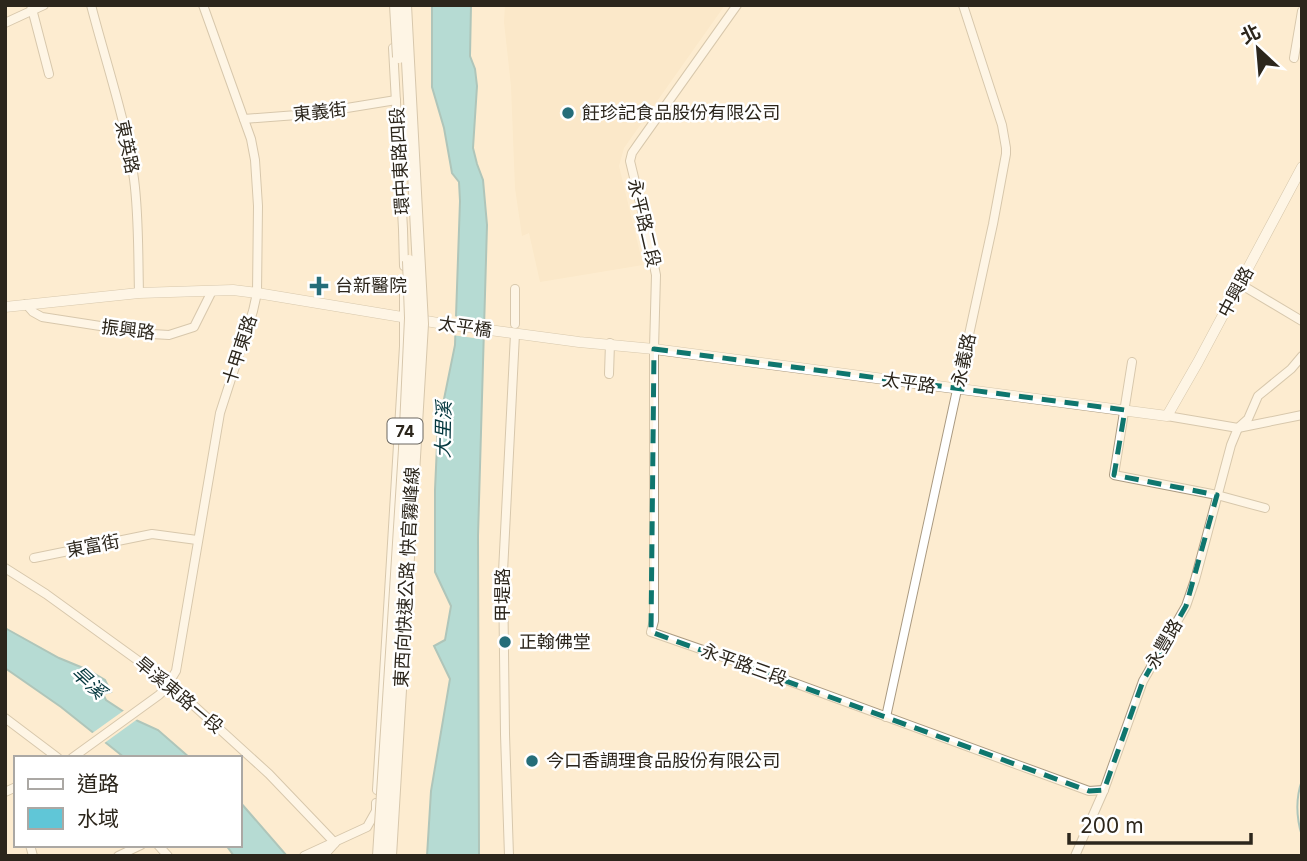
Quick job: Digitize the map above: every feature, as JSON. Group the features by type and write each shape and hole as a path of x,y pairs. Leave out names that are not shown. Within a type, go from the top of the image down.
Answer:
{"highway":[{"name":"東西向快速公路 快官霧峰線","path":"379,856 411,318 397,5"},
{"name":"東西向快速公路 快官霧峰線","path":"390,856 422,324 405,5"}],"main road":[{"name":"中興路","path":"1167,416 1302,167"},
{"name":"振興路","path":"5,307 139,293 233,290 409,318"},
{"name":"太平橋","path":"409,318 515,329"},
{"name":"太平路","path":"515,329 579,342 654,349 1167,416"}],"street":[{"path":"5,23 32,8 44,5"},
{"name":"東英路","path":"91,5 132,167 138,226 139,293"},
{"name":"十甲東路","path":"74,756 159,695 176,671 220,412 257,293 258,206 251,139 203,5"},
{"name":"環中東路四段","path":"335,843 367,827 376,811 404,346 409,318 390,5"},
{"name":"永平路二段","path":"654,349 655,270 630,161 632,153 737,5"},
{"name":"永義路","path":"886,717 995,214 1006,148 1002,125 963,5"},
{"path":"32,8 49,74"},
{"path":"1294,58 1302,11"},
{"name":"東義街","path":"244,119 310,114 396,100"},
{"path":"1240,284 1302,321"},
{"name":"甲堤路","path":"509,856 503,572 515,289"},
{"name":"振興路","path":"26,304 42,317 118,330 170,335 194,327 212,291"},
{"path":"609,373 610,344"},
{"name":"永平路三段","path":"654,349 654,611 651,632 1089,791 1104,790"},
{"name":"永豐路","path":"1075,856 1104,790 1143,681 1186,606 1238,428 1248,419 1258,396 1291,369 1302,356"},
{"path":"1132,362 1114,475 1217,495 1265,508"},
{"name":"太平路","path":"1167,416 1238,428 1302,415"},
{"name":"東富街","path":"34,558 152,534 197,540"},
{"name":"旱溪東路一段","path":"5,568 46,594 169,683 269,774 335,843"},
{"path":"5,718 55,756"},
{"path":"304,856 335,843"},
{"path":"319,856 335,843"},
{"path":"118,856 137,847"}],"highlighted area":[{"path":"654,349 1125,410 1114,475 1217,495 1186,606 1143,681 1104,790 1089,791 651,632"}],"shaded area":[{"path":"505,5 725,5 624,148 619,166 643,265 540,282 529,233 522,236 515,188"}],"water":[{"name":"大里溪","path":"432,5 471,5 470,56 477,86 473,148 483,180 487,225 478,536 479,856 427,856 431,791 450,679 434,646 445,640 451,606 435,572 435,490 438,423 455,345 460,201 459,182 452,173 444,128 432,87"},
{"name":"旱溪","path":"5,628 105,680 111,692 103,694 106,700 138,721 158,730 188,756 122,756 61,707 5,668"},
{"path":"242,804 287,856 234,856 227,847 242,847"}],"pier":[{"path":"453,316 488,321 488,340 452,335"},
{"path":"126,709 139,718 103,744 91,734"}],"waterway":[{"path":"1302,780 1297,808 1302,836"}],"place":[{"name":"飪珍記食品股份有限公司","path":"568,113"},
{"name":"台新醫院","path":"319,286"},
{"name":"正翰佛堂","path":"505,642"},
{"name":"今口香調理食品股份有限公司","path":"532,761"}]}
